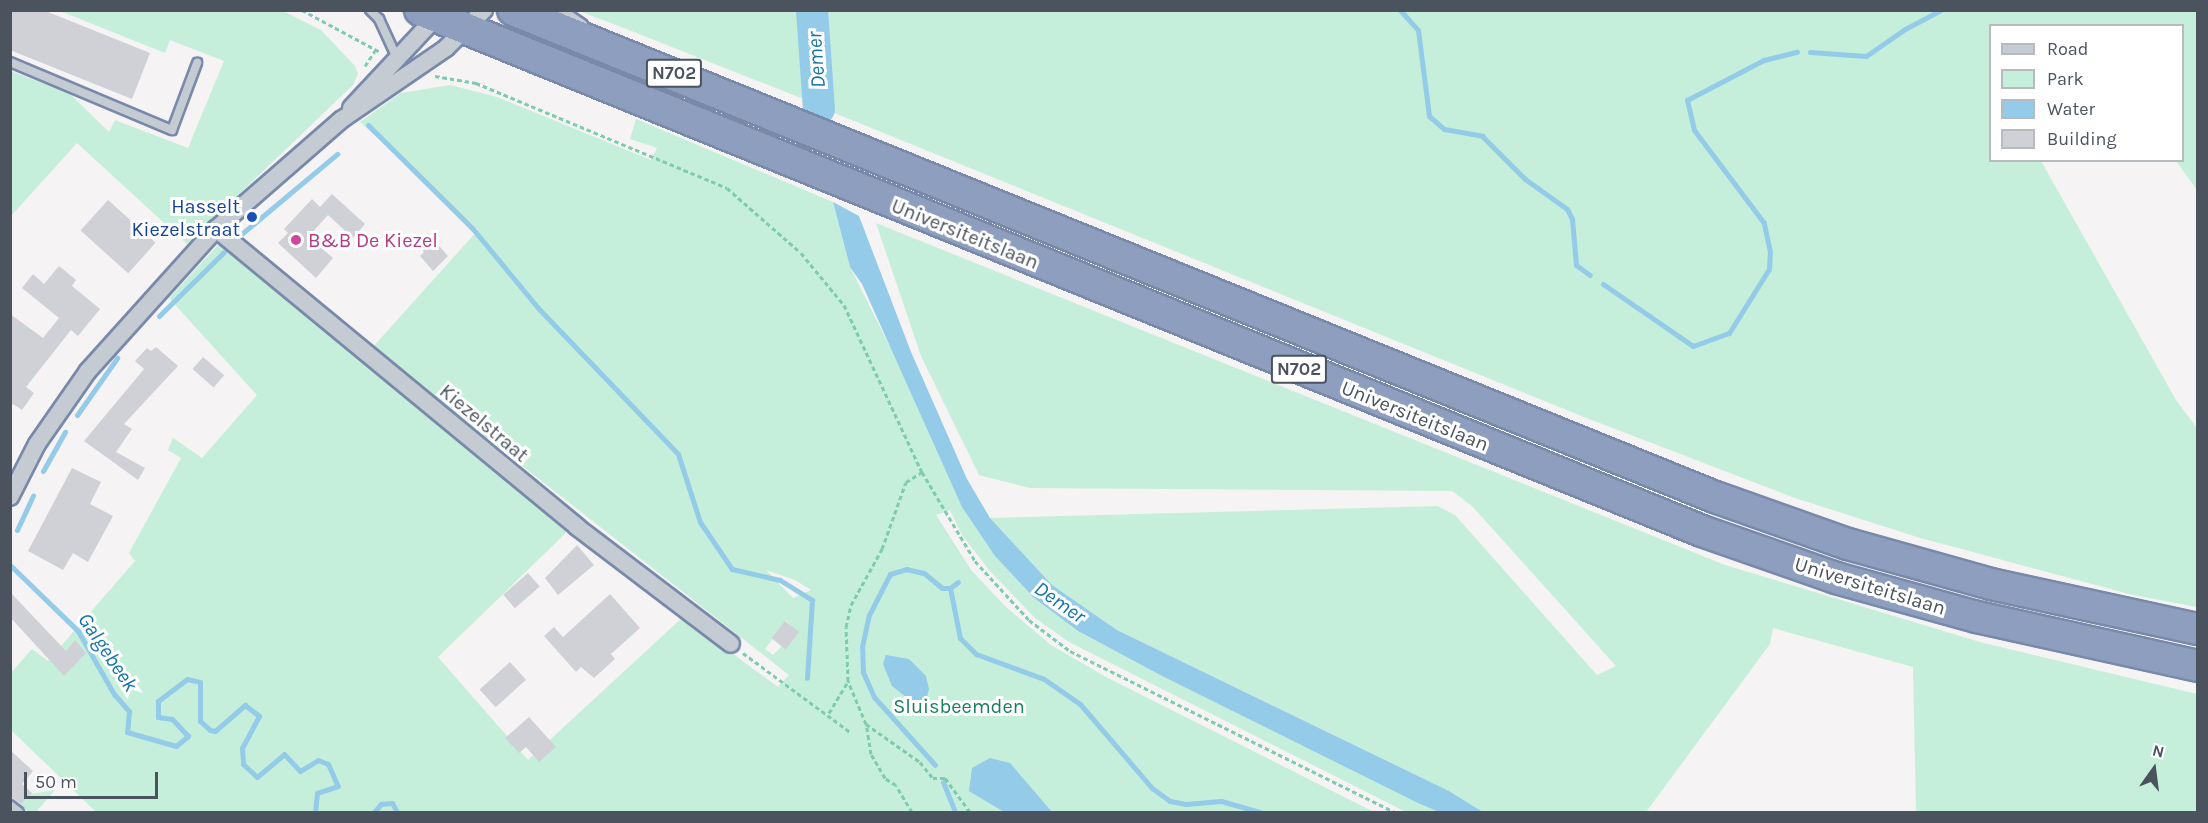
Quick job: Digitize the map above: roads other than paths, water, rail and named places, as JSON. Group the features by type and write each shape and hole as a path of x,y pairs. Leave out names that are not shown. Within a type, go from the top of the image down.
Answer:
{"highway":[{"name":"Universiteitslaan","path":"513,10 1715,497 1848,544 1991,584 2198,628"},
{"name":"Universiteitslaan","path":"433,13 475,20 1117,297 1702,531 1836,579 2074,641 2198,666"}],"street":[{"path":"341,120 433,13"},
{"path":"10,497 37,444 88,371 216,229 341,120 475,20"},
{"name":"Kiezelstraat","path":"216,229 568,520 731,644"},
{"path":"1117,297 1131,261"}],"lane":[{"path":"370,10 379,19 396,56"},
{"path":"562,10 631,56"},
{"path":"10,62 172,130 197,63"},
{"path":"10,805 19,813"}],"water":[{"name":"Demer","path":"833,202 859,216 911,352 967,479 990,518 1052,585 1117,630 1449,791 1483,812 1439,812 1416,802 1162,676 1078,631 1034,598 995,556 962,507 862,284 850,267"},
{"path":"886,655 909,659 926,676 929,689 926,701 916,705 892,686 883,664"},
{"path":"990,758 1010,763 1052,812 1004,812 969,791 972,768"}],"waterway":[{"name":"Demer","path":"812,10 819,109"},
{"path":"1400,10 1418,30 1429,116 1444,129 1482,136 1525,179 1567,209 1572,219 1576,265 1590,275"},
{"path":"1810,52 1866,56 1905,29 1941,10"},
{"path":"1603,284 1693,346 1729,333 1769,269 1770,252 1764,223 1694,130 1687,100 1764,60 1797,52"},
{"path":"368,125 473,229 539,309 678,454 700,522 732,569 780,580 812,600 807,678"},
{"name":"Galgebeek","path":"239,236 337,154"},
{"name":"Galgebeek","path":"159,316 224,252"},
{"name":"Galgebeek","path":"77,415 117,358"},
{"name":"Galgebeek","path":"43,471 65,432"},
{"name":"Galgebeek","path":"17,530 33,495"},
{"name":"Galgebeek","path":"10,565 78,631 114,694 129,711 127,732 176,746 188,736 172,719 158,717 158,701 187,679 200,682 200,721 210,730 215,731 245,705 259,716 242,748 243,764 257,777 284,754 300,771 318,760 328,764 338,786 317,793 315,812"},
{"path":"935,765 874,697 863,672 862,647 869,615 890,574 906,569 924,573 942,588 950,588 958,582"},
{"path":"950,588 960,638 976,654 1044,679 1080,704 1152,788 1170,801 1186,804 1221,801 1260,812"},
{"path":"943,782 955,812"},
{"name":"Galgebeek","path":"374,812 381,804 392,803 397,812"}],"place":[{"name":"Hasselt Kiezelstraat","path":"252,217"},
{"name":"B&B De Kiezel","path":"296,240"}],"park label":[{"name":"Sluisbeemden","path":"959,706"}]}
